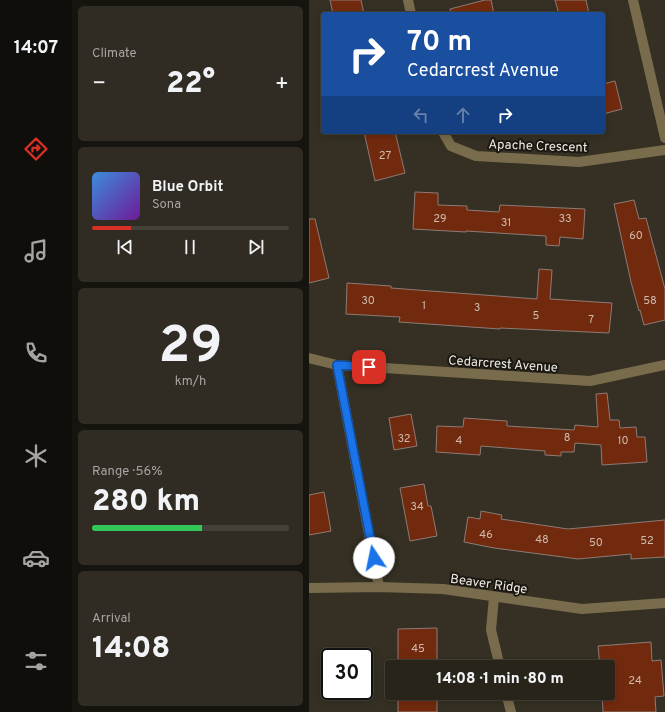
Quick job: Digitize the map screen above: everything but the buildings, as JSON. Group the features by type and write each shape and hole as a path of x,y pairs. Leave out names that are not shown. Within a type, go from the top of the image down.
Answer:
{"street":[{"path":"407,0 410,12"},
{"path":"633,0 665,138"},
{"name":"Apache Crescent","path":"444,134 451,146 475,156 579,162 665,150"},
{"name":"Cedarcrest Avenue","path":"309,358 337,365 590,381 665,365"},
{"path":"337,365 379,587"},
{"name":"Beaver Ridge","path":"309,588 379,587 443,589 582,609 665,603"},
{"path":"494,597 491,630 498,660"},
{"path":"508,700 511,712"}],"route":[{"path":"369,367 337,365 374,558"}]}
